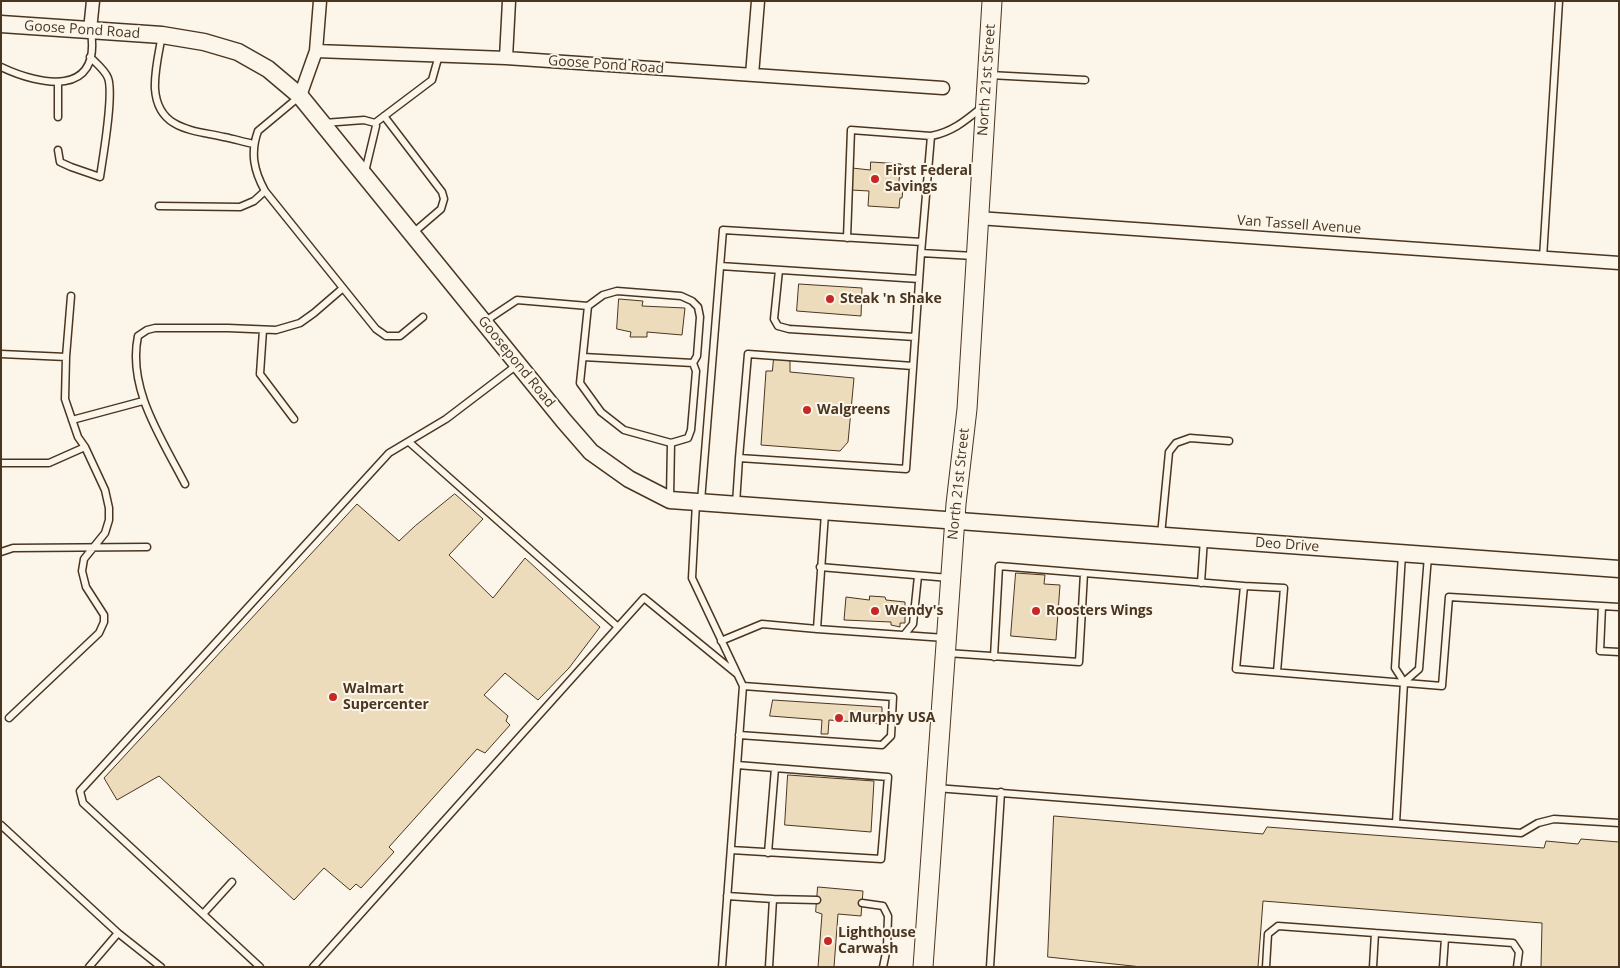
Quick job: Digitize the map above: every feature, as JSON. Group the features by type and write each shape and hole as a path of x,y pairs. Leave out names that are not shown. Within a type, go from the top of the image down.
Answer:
{"main road":[{"name":"North 21st Street","path":"923,967 950,578 967,409 992,1"}],"street":[{"path":"90,30 93,1"},
{"path":"300,96 316,50 320,1"},
{"path":"506,58 509,1"},
{"path":"752,76 758,1"},
{"name":"Goose Pond Road","path":"1,24 162,36"},
{"name":"Goosepond Road","path":"162,36 204,42 238,52 268,69 300,96 591,452 629,479 670,500 956,521"},
{"name":"Goose Pond Road","path":"316,50 506,58 943,88"},
{"name":"Van Tassell Avenue","path":"978,218 1619,263"},
{"name":"Deo Drive","path":"956,521 1619,569"}],"lane":[{"path":"1544,258 1559,1"},
{"path":"1,68 30,79 58,82 82,76 93,45 90,30"},
{"path":"162,36 155,88 158,105 165,116 174,124 186,129 254,144"},
{"path":"322,124 364,120 375,122 432,80 439,55"},
{"path":"58,150 60,162 100,177 108,115 109,83 102,69 90,57"},
{"path":"987,75 1085,80"},
{"path":"58,82 58,117"},
{"path":"300,96 258,131 254,144 256,175 265,191 376,329 386,336 400,336 423,317"},
{"path":"847,238 851,130 931,136 944,134 959,126 986,104"},
{"path":"384,116 442,192 444,199 441,209 412,234"},
{"path":"364,176 375,131 375,122"},
{"path":"739,458 906,469 931,136"},
{"path":"159,206 240,207 254,201 265,191"},
{"path":"722,967 742,686 692,578 723,230 922,242"},
{"path":"921,253 976,256"},
{"path":"720,266 919,279"},
{"path":"779,270 774,319 778,326 789,329 915,337"},
{"path":"184,484 143,401 136,368 135,349 138,336 146,330 156,328 276,330 300,323 314,314 343,288"},
{"path":"483,322 517,300 588,306 603,295 617,291 681,296 692,301 698,307 700,317 697,356 693,363"},
{"path":"9,718 99,633 104,622 104,615 86,587 82,571 84,559 105,533 109,520 109,508 105,490 85,447 78,437 65,399 66,357 72,296"},
{"path":"588,306 580,383 601,412 624,430 671,443 688,438 691,430 696,371 693,363"},
{"path":"263,330 260,374 294,419"},
{"path":"1,354 66,357"},
{"path":"736,505 748,354 913,366"},
{"path":"583,357 693,363"},
{"path":"260,967 83,803 80,791 389,453 446,420 518,365"},
{"path":"72,420 143,401"},
{"path":"1160,536 1169,452 1176,443 1190,438 1229,441"},
{"path":"409,442 618,627"},
{"path":"670,500 671,443"},
{"path":"1,463 49,463 85,447"},
{"path":"817,629 825,512"},
{"path":"1201,583 1204,539"},
{"path":"1,552 13,548 147,547"},
{"path":"1396,823 1404,682 1395,668 1402,554"},
{"path":"1404,682 1419,669 1428,556"},
{"path":"994,657 998,566 1284,588 1277,672"},
{"path":"820,567 950,578"},
{"path":"722,641 762,624 904,635 994,657 1079,662 1084,573"},
{"path":"904,635 913,624 918,576"},
{"path":"1244,586 1236,669 1442,686 1449,598 1619,607"},
{"path":"313,967 644,598 737,674"},
{"path":"1602,606 1600,651 1619,652"},
{"path":"739,736 882,745 891,736 893,697 742,686"},
{"path":"731,850 881,860 888,777 737,765"},
{"path":"768,853 775,768"},
{"path":"935,788 1521,833 1538,823 1554,819 1619,823"},
{"path":"990,967 1001,792"},
{"path":"1,825 118,933 161,967"},
{"path":"203,914 232,882"},
{"path":"728,896 817,900"},
{"path":"769,967 774,899"},
{"path":"862,903 883,906 888,916 887,948 883,967"},
{"path":"1266,967 1268,934 1278,926 1512,943 1518,952 1518,967"},
{"path":"89,967 118,933"},
{"path":"1372,967 1375,933"},
{"path":"1443,967 1445,938"}],"building":[{"name":"First Federal Savings","path":"871,162 901,164 898,189 903,189 899,208 868,206 869,191 851,190 852,168 870,170"},
{"name":"Steak 'n Shake","path":"799,284 862,288 861,316 797,311"},
{"path":"619,299 643,301 642,306 685,308 682,335 647,332 647,337 630,337 631,332 617,329"},
{"name":"Walgreens","path":"774,358 790,360 790,372 854,378 848,442 840,451 761,445 766,371 772,371"},
{"name":"Walmart Supercenter","path":"455,494 483,519 449,555 493,598 525,558 600,627 569,668 538,700 505,673 484,695 508,716 506,721 510,725 485,753 477,749 389,847 394,852 361,888 356,884 350,890 324,868 294,900 159,776 117,800 104,778 357,504 399,541"},
{"name":"Roosters Wings","path":"1016,573 1045,575 1044,584 1060,585 1056,640 1011,636"},
{"name":"Wendy's","path":"870,596 885,597 886,600 905,602 905,623 900,623 900,627 891,625 891,622 844,620 846,597 869,600"},
{"name":"Murphy USA","path":"773,700 882,707 882,724 829,720 828,734 821,734 822,720 770,716"},
{"path":"788,775 874,781 871,832 785,825"},
{"path":"1054,816 1263,834 1267,827 1544,848 1546,841 1578,844 1581,839 1619,842 1619,967 1541,967 1542,923 1263,901 1258,967 1142,967 1048,957"},
{"name":"Lighthouse Carwash","path":"818,887 863,891 861,916 838,914 834,967 818,967 822,914 816,912"}],"place":[{"name":"First Federal Savings","path":"875,179"},
{"name":"Steak 'n Shake","path":"830,299"},
{"name":"Walgreens","path":"807,410"},
{"name":"Wendy's","path":"875,611"},
{"name":"Roosters Wings","path":"1036,611"},
{"name":"Walmart Supercenter","path":"333,697"},
{"name":"Murphy USA","path":"839,718"},
{"name":"Lighthouse Carwash","path":"828,941"}]}
